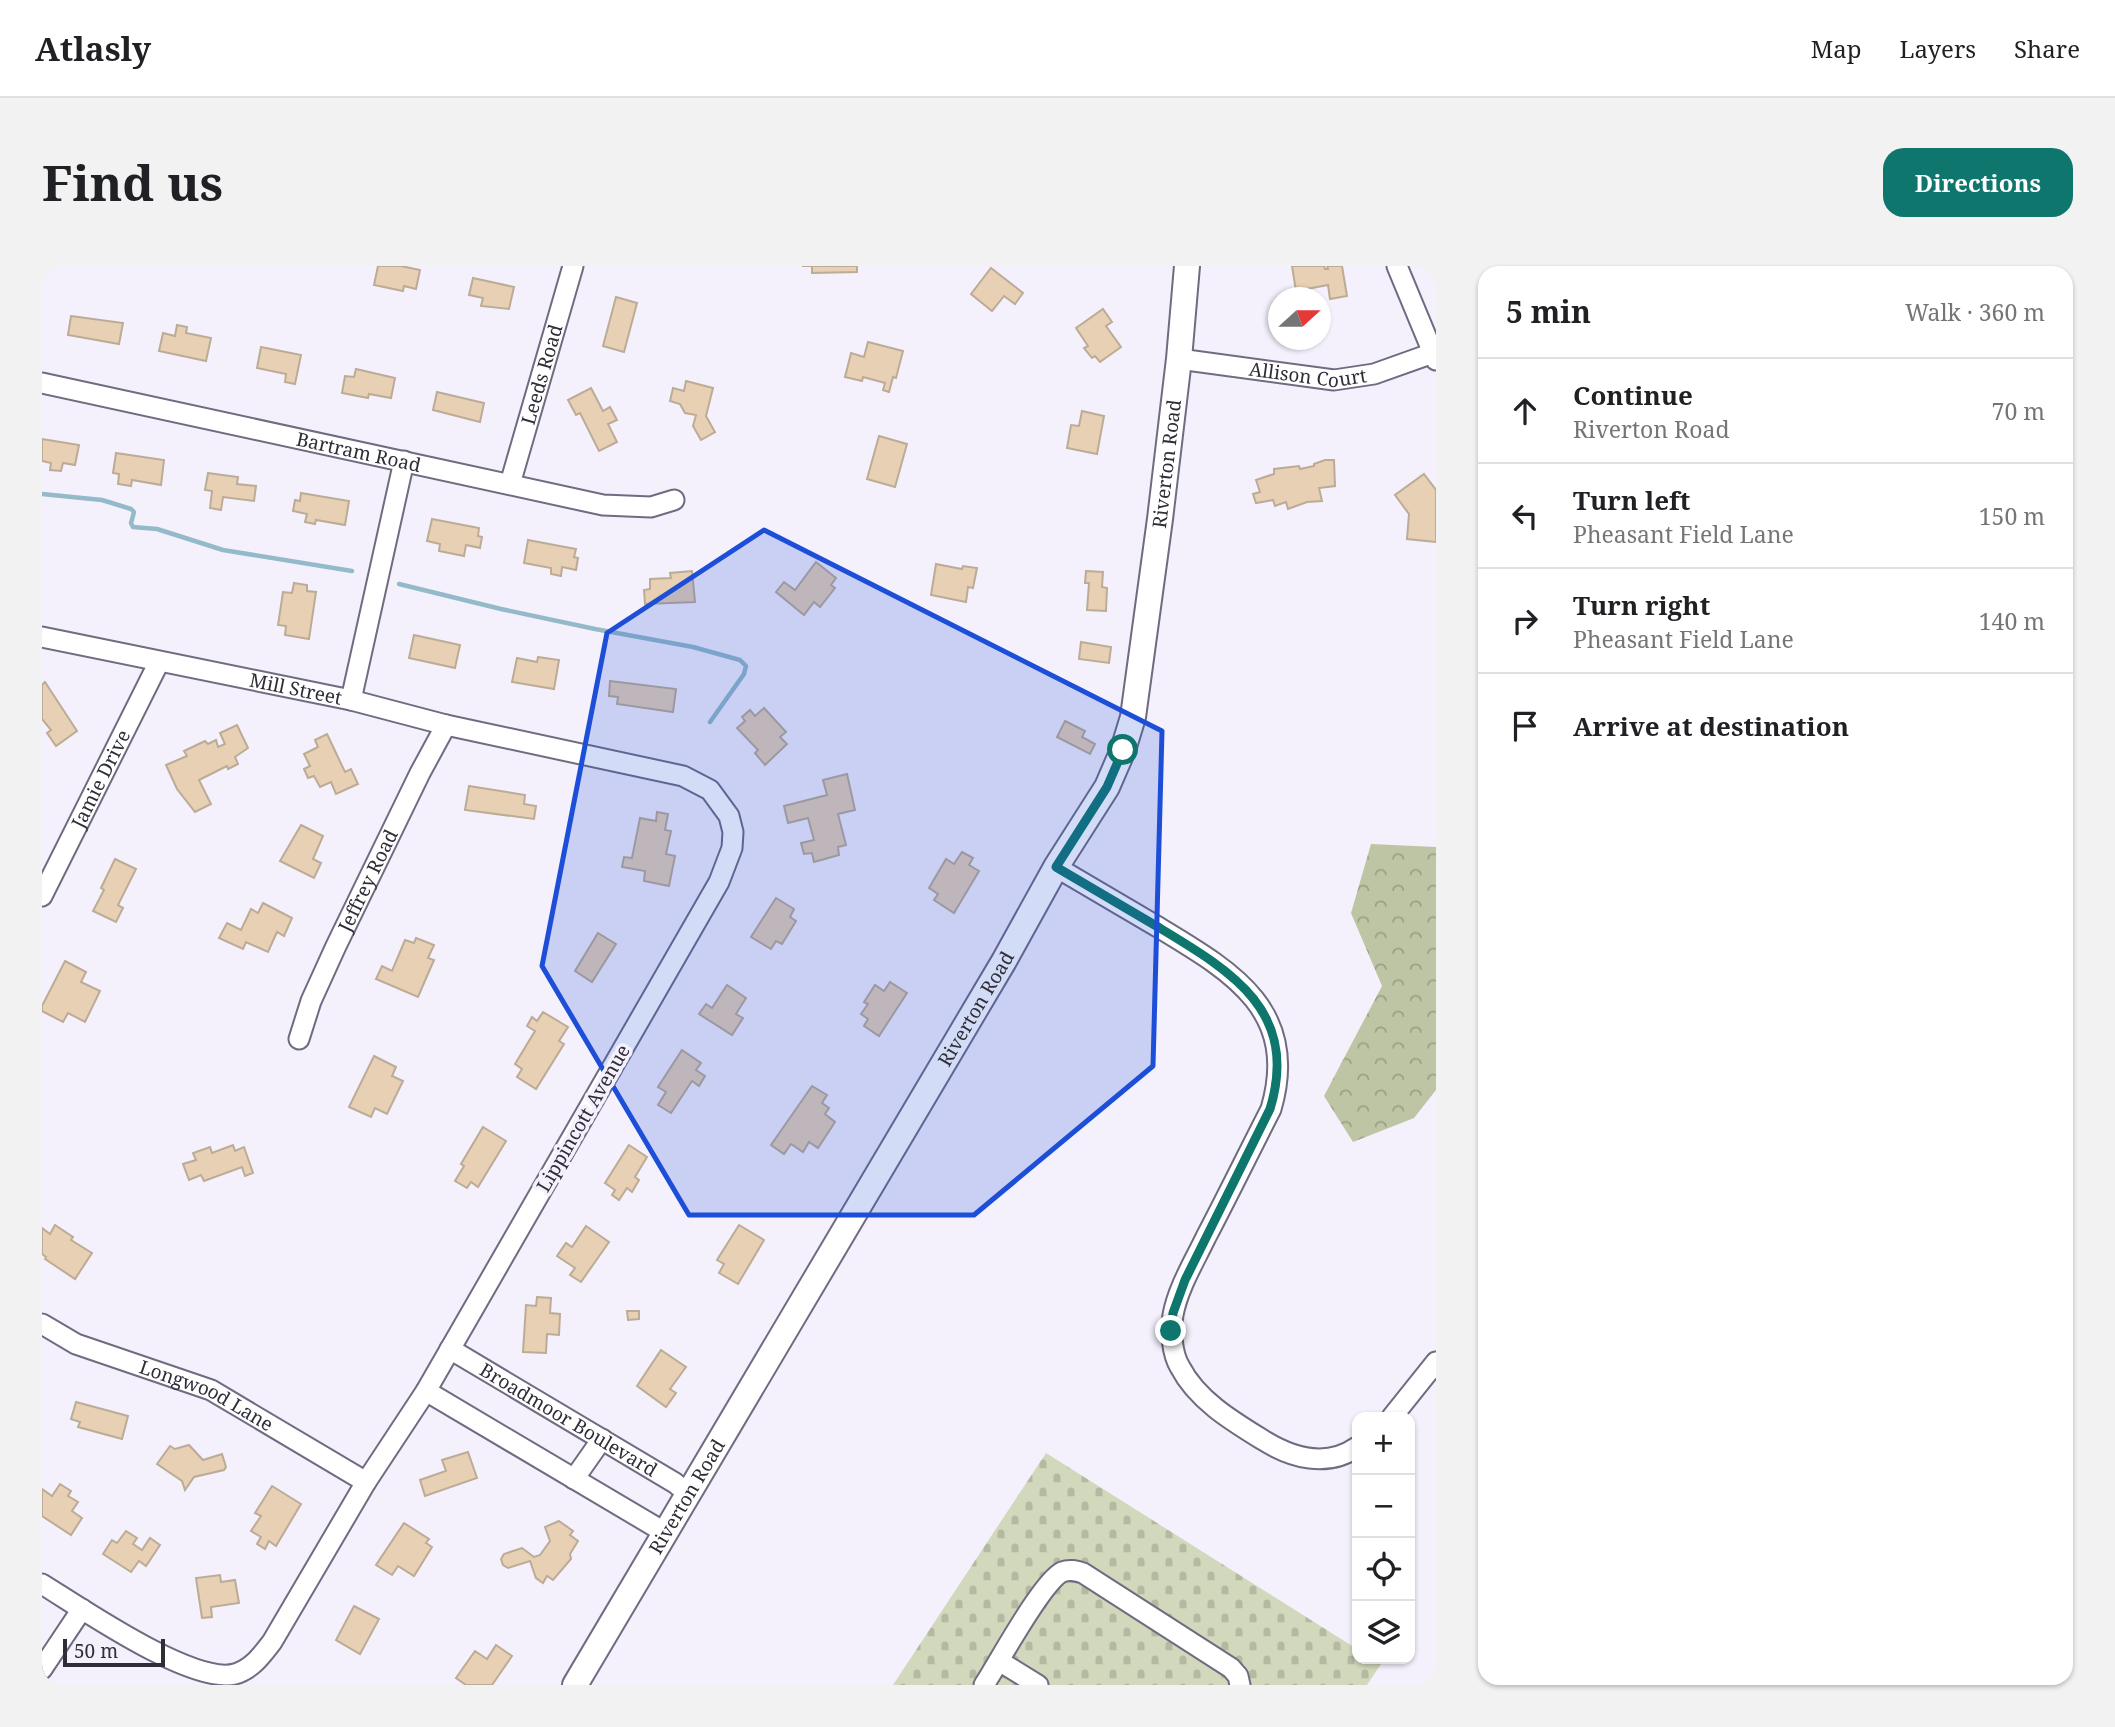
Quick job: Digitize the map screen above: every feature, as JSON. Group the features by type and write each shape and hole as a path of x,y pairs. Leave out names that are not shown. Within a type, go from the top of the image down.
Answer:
{"main road":[{"name":"Riverton Road","path":"575,1685 1004,961 1056,867 1107,787 1123,750 1133,716 1160,519 1187,266"}],"street":[{"name":"Leeds Road","path":"509,484 572,266"},
{"name":"Allison Court","path":"1179,359 1334,380 1374,374 1433,348 1397,266"},
{"name":"Bartram Road","path":"42,383 620,507 651,507 674,500"},
{"name":"Mill Street","path":"42,637 351,700 404,461"},
{"name":"Jamie Drive","path":"42,896 135,705 159,662"},
{"name":"Lippincott Avenue","path":"42,1584 155,1654 205,1675 234,1675 259,1659 272,1642 366,1482 426,1391 719,882 733,848 729,816 710,790 683,776 446,725 351,700"},
{"name":"Jeffrey Road","path":"299,1039 311,1001 336,946 446,725"},
{"path":"1056,867 1203,955 1235,978 1250,992 1270,1026 1278,1067 1277,1088 1270,1109 1185,1280 1173,1313 1171,1331 1179,1366 1201,1396 1230,1419 1294,1456 1313,1459 1332,1457 1352,1449"},
{"name":"Longwood Lane","path":"42,1324 76,1344 211,1390 366,1482"},
{"name":"Broadmoor Boulevard","path":"450,1349 675,1483 687,1493"},
{"path":"1396,1412 1436,1362"},
{"path":"426,1391 664,1532"},
{"path":"575,1479 602,1439"},
{"path":"984,1685 1051,1581 1062,1572 1072,1570 1083,1573 1231,1668 1238,1676 1240,1685"},
{"path":"42,1669 82,1609"},
{"path":"999,1661 1038,1685"}],"highlighted area":[{"path":"764,530 1162,731 1153,1066 974,1215 689,1215 542,966 607,633"}],"green space":[{"path":"1371,844 1436,847 1436,1090 1414,1118 1353,1142 1324,1096 1382,986 1351,913"},
{"path":"1046,1453 1352,1646 1352,1664 1381,1664 1367,1685 893,1685"}],"building":[{"path":"378,266 401,266 420,270 416,289 404,286 403,291 374,285"},
{"path":"812,266 857,266 857,272 812,273"},
{"path":"1292,266 1324,266 1328,269 1327,266 1342,266 1347,296 1331,299 1331,287 1328,285 1295,287"},
{"path":"991,268 1023,293 1015,304 1004,296 992,311 971,294"},
{"path":"473,278 514,287 509,309 481,306 483,298 469,295"},
{"path":"616,297 637,303 624,352 603,346"},
{"path":"1103,309 1112,322 1106,326 1121,347 1100,362 1095,356 1092,358 1084,348 1088,346 1076,328"},
{"path":"71,316 123,323 119,344 68,335"},
{"path":"177,325 187,327 186,333 211,338 206,361 159,351 163,333 175,336"},
{"path":"868,342 903,351 896,378 893,377 889,392 883,390 885,383 863,377 862,381 845,377 851,353 864,357"},
{"path":"261,347 301,355 295,384 285,382 286,374 257,368"},
{"path":"356,369 395,378 391,398 369,394 368,398 342,393 345,376 354,377"},
{"path":"686,381 713,388 706,416 715,432 701,440 693,426 696,415 685,413 680,404 670,401 673,388 684,391"},
{"path":"591,388 603,411 610,407 617,420 608,424 617,442 599,451 580,413 576,415 568,400"},
{"path":"437,392 484,403 480,422 433,410"},
{"path":"1082,411 1104,416 1097,454 1067,448 1071,425 1079,426"},
{"path":"879,436 907,444 895,487 867,479"},
{"path":"42,439 79,445 75,465 63,463 61,471 50,470 51,463 42,461"},
{"path":"116,453 164,460 161,485 132,480 131,486 118,484 119,474 113,473"},
{"path":"1325,460 1334,460 1335,486 1319,488 1322,501 1307,502 1288,509 1286,502 1275,506 1273,500 1256,503 1253,494 1260,492 1256,480 1274,474 1274,469 1299,466 1300,469"},
{"path":"208,473 238,477 237,484 256,486 254,501 223,497 221,510 210,508 212,491 205,490"},
{"path":"1424,474 1436,490 1436,542 1407,539 1409,514 1395,495"},
{"path":"301,493 349,501 345,525 316,520 315,524 305,522 307,514 293,511 295,500 300,501"},
{"path":"432,519 479,528 478,536 482,537 480,548 466,545 464,556 439,551 440,544 427,541"},
{"path":"528,540 576,549 576,570 562,567 561,576 551,574 551,568 524,563"},
{"path":"816,562 836,578 831,585 835,588 820,607 814,602 804,615 776,592 784,582 795,590"},
{"path":"936,564 962,569 963,566 977,568 973,588 968,587 966,602 931,595"},
{"path":"692,571 695,602 645,604 644,590 650,589 650,579 671,578 670,573"},
{"path":"1086,571 1103,572 1102,587 1107,588 1106,611 1087,610 1089,583 1085,583"},
{"path":"294,583 307,585 307,591 316,592 309,639 285,635 286,626 278,625 283,592 292,593"},
{"path":"414,635 460,645 455,668 409,658"},
{"path":"1081,642 1111,647 1109,663 1079,659"},
{"path":"538,657 559,660 554,689 512,682 517,658 537,662"},
{"path":"610,681 676,689 673,712 617,704 618,697 609,696"},
{"path":"45,682 77,731 56,746 47,733 51,730 42,719 42,685"},
{"path":"764,708 786,732 780,737 787,744 765,765 755,753 758,750 737,728 745,721 742,717 750,710 755,716"},
{"path":"1065,721 1085,731 1082,737 1095,744 1090,754 1057,737"},
{"path":"237,725 248,748 235,757 238,764 228,769 227,766 199,780 211,804 195,812 177,789 166,765 187,756 184,751 205,741 208,744 216,740 218,747 225,744 220,733"},
{"path":"327,734 345,772 351,769 358,784 336,794 331,782 320,787 314,776 308,778 304,769 310,766 304,754 318,747 315,740"},
{"path":"847,774 855,810 838,814 846,845 838,847 839,855 814,862 812,853 804,854 801,843 814,840 808,818 788,823 784,806 827,795 823,780"},
{"path":"469,786 525,795 524,804 536,806 534,819 465,810"},
{"path":"657,812 668,814 665,830 671,831 666,854 675,856 669,886 644,881 645,871 622,867 624,857 632,858 640,818 656,821"},
{"path":"301,825 323,836 313,859 321,863 314,878 280,861"},
{"path":"962,852 973,858 969,865 979,871 954,913 934,900 938,894 929,888 946,859 954,864"},
{"path":"115,859 136,869 118,905 123,908 116,922 93,911"},
{"path":"776,898 794,909 790,917 796,921 782,944 776,941 771,949 751,937"},
{"path":"263,903 292,918 284,936 277,932 268,952 246,942 243,949 219,938 227,923 241,930 251,909 258,913"},
{"path":"598,933 616,944 592,982 575,971"},
{"path":"416,938 434,945 428,958 434,960 418,997 376,979 382,966 392,971 405,940 414,943"},
{"path":"65,961 86,972 81,982 100,991 85,1022 68,1013 63,1022 42,1011"},
{"path":"890,982 907,993 879,1036 864,1026 868,1019 861,1014 868,1004 864,1002 875,985 884,991"},
{"path":"727,985 746,998 736,1014 743,1018 732,1035 699,1014 706,1004 712,1008"},
{"path":"543,1012 568,1027 559,1041 564,1044 536,1089 517,1077 522,1069 515,1064 535,1031 527,1026 532,1017 537,1021"},
{"path":"682,1050 701,1063 696,1070 705,1076 699,1086 692,1081 671,1113 658,1105 666,1092 658,1087"},
{"path":"374,1056 396,1067 392,1076 403,1081 387,1114 375,1108 371,1117 349,1107"},
{"path":"812,1086 827,1095 822,1103 829,1108 825,1114 835,1122 818,1148 809,1142 803,1152 791,1144 784,1154 771,1145"},
{"path":"483,1127 506,1141 478,1187 471,1182 467,1188 455,1181 464,1166 461,1164"},
{"path":"233,1145 235,1151 244,1147 253,1173 245,1176 242,1167 204,1181 201,1175 189,1180 183,1164 196,1160 193,1153 210,1147 212,1153"},
{"path":"629,1145 647,1157 635,1177 639,1180 632,1192 627,1188 619,1200 612,1195 615,1190 605,1183"},
{"path":"55,1225 73,1237 71,1240 92,1253 75,1279 45,1259 42,1254 42,1228 50,1234"},
{"path":"739,1225 764,1240 738,1284 719,1273 724,1264 717,1260"},
{"path":"586,1226 609,1242 581,1282 570,1275 575,1268 557,1256 566,1243 572,1247"},
{"path":"537,1297 551,1298 550,1313 560,1314 559,1335 547,1334 546,1353 523,1352 526,1305 536,1306"},
{"path":"627,1311 639,1311 639,1319 628,1320"},
{"path":"661,1350 686,1367 670,1389 676,1393 666,1407 637,1386"},
{"path":"76,1402 128,1416 122,1439 78,1427 80,1422 71,1419"},
{"path":"189,1445 203,1460 222,1454 226,1467 224,1470 194,1477 185,1490 182,1481 157,1464 170,1446 175,1449"},
{"path":"468,1452 477,1478 425,1496 420,1480 446,1471 442,1460"},
{"path":"60,1484 71,1491 68,1496 78,1502 72,1511 82,1518 71,1535 42,1516 42,1489 52,1496"},
{"path":"272,1486 301,1504 276,1546 269,1541 265,1549 257,1544 261,1537 251,1531 261,1516 255,1513"},
{"path":"559,1521 573,1531 570,1535 578,1541 570,1554 571,1559 553,1580 547,1576 543,1583 536,1578 530,1561 508,1568 503,1565 501,1559 504,1554 522,1548 534,1557 540,1555 550,1541 545,1527"},
{"path":"404,1523 429,1539 426,1543 432,1547 414,1576 398,1566 392,1575 376,1565"},
{"path":"126,1531 137,1538 133,1544 142,1550 150,1538 160,1545 146,1566 139,1561 131,1572 103,1554 112,1540 117,1543"},
{"path":"220,1575 221,1582 235,1580 239,1603 211,1607 212,1617 202,1618 196,1578"},
{"path":"354,1606 379,1619 360,1654 336,1640"},
{"path":"496,1645 512,1656 492,1685 466,1685 456,1678 475,1651 487,1659"}],"waterway":[{"path":"42,494 102,500 131,509 134,512 131,523 133,527 157,529 223,550 352,571"},
{"path":"399,584 501,609 693,647 740,660 746,666 744,674 710,722"}],"route":[{"path":"1123,750 1107,787 1056,867 1203,955 1235,978 1250,992 1270,1026 1278,1067 1277,1088 1270,1109 1185,1280 1173,1313 1171,1331"}]}
